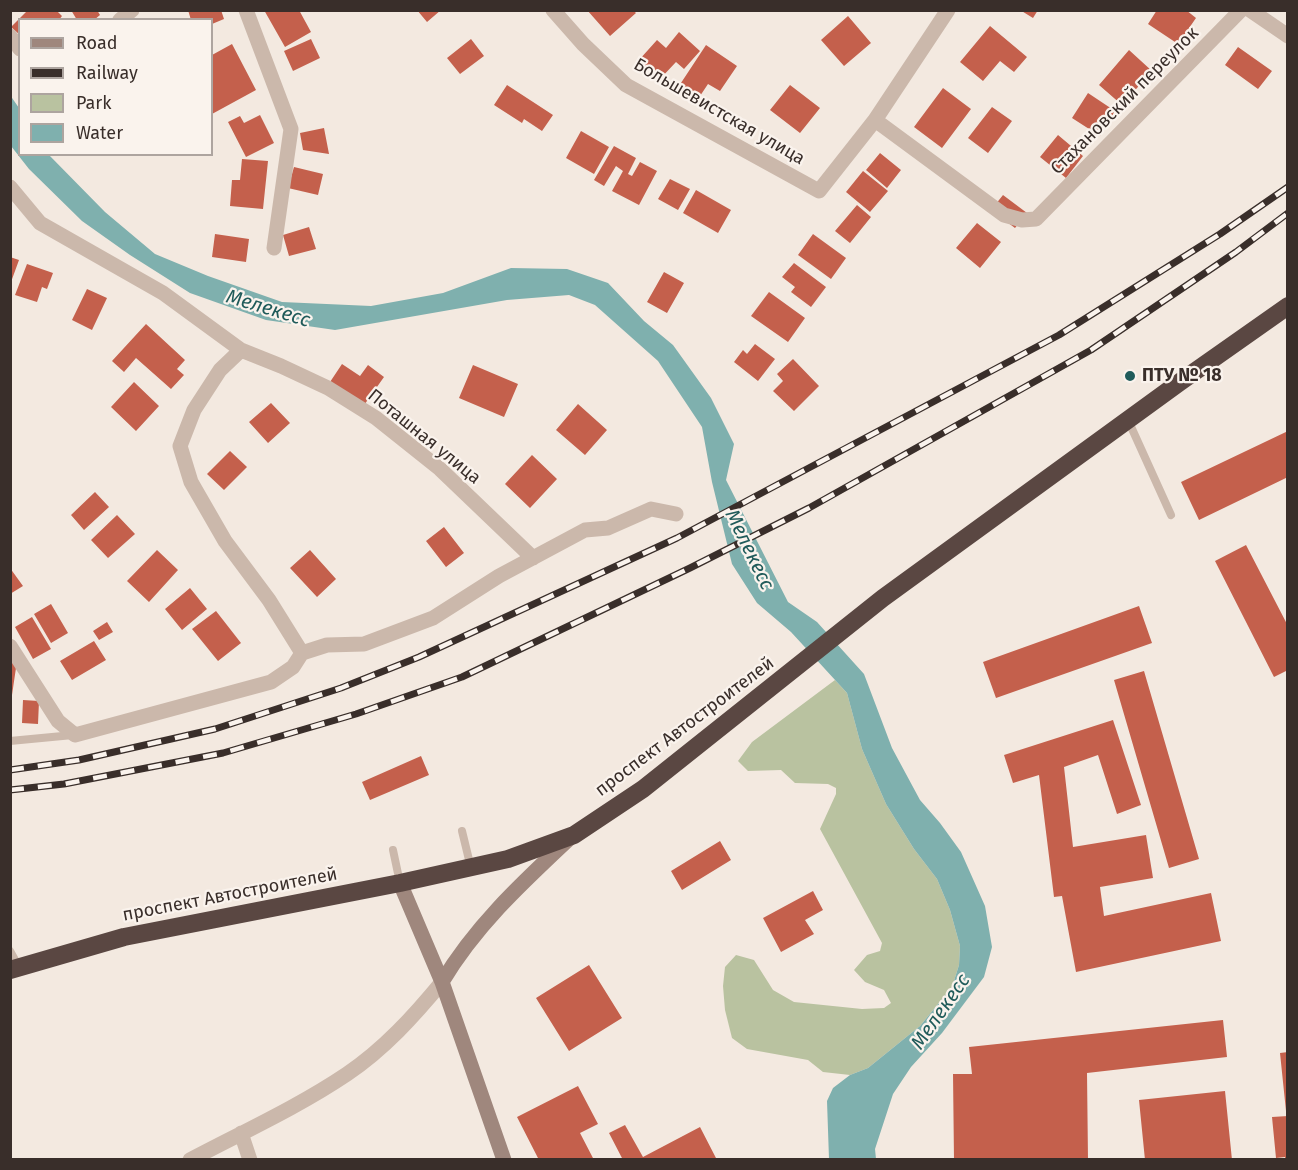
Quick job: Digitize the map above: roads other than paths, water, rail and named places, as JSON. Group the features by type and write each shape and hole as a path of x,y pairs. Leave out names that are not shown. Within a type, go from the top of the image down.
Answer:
{"highway":[{"name":"проспект Автостроителей","path":"15,969 124,937 400,884 471,868 508,859 574,835 643,789 883,598 1287,306"}],"street":[{"path":"246,10 291,129 274,248"},
{"name":"Большевистская улица","path":"553,10 583,44 626,85 819,191 875,120"},
{"path":"875,120 948,10"},
{"name":"Стахановский переулок","path":"875,120 1004,215 1022,220 1035,219 1241,10"},
{"path":"1250,10 1287,36"},
{"name":"Поташная улица","path":"10,187 40,223 163,293 241,350 328,388 376,418 440,469 533,558"},
{"path":"241,350 220,370 194,410 180,446 191,482 225,541 269,600 302,653"},
{"path":"10,646 58,721 75,735 271,682 292,667 302,653 327,645 364,644 433,618 499,576 585,530 608,528 651,509 676,514"},
{"path":"190,1160 348,1074 408,1023 442,982 459,955 508,896 574,835"},
{"path":"400,884 442,982 504,1160"},
{"path":"241,1133 250,1160"}],"lane":[{"path":"1128,420 1171,515"},
{"path":"10,741 75,735"},
{"path":"462,831 471,868"},
{"path":"393,850 400,884"},
{"path":"10,951 15,969"}],"water":[{"path":"10,95 18,107 18,155 11,146"},
{"name":"Мелекесс","path":"19,156 50,156 105,212 155,254 208,276 282,302 371,306 443,293 511,268 567,269 608,283 644,321 673,345 711,398 734,444 726,480 788,602 817,622 864,674 892,748 920,800 961,852 985,906 992,947 984,977 942,1033 911,1067 893,1094 875,1149 876,1159 829,1159 827,1101 833,1088 850,1075 868,1068 920,1026 952,987 959,965 960,946 950,910 937,879 914,849 886,804 862,749 847,693 791,632 757,603 732,564 712,482 702,427 658,361 595,305 569,295 507,300 335,330 266,320 190,293 130,255 82,221"}],"railway":[{"path":"10,770 79,760 215,729 341,688 419,657 677,538 1059,335 1220,234 1288,187"},
{"path":"10,790 64,784 223,753 356,714 462,677 690,568 809,508 1091,350 1236,252 1288,213"}],"place":[{"name":"ПТУ № 18","path":"1130,376"}]}
